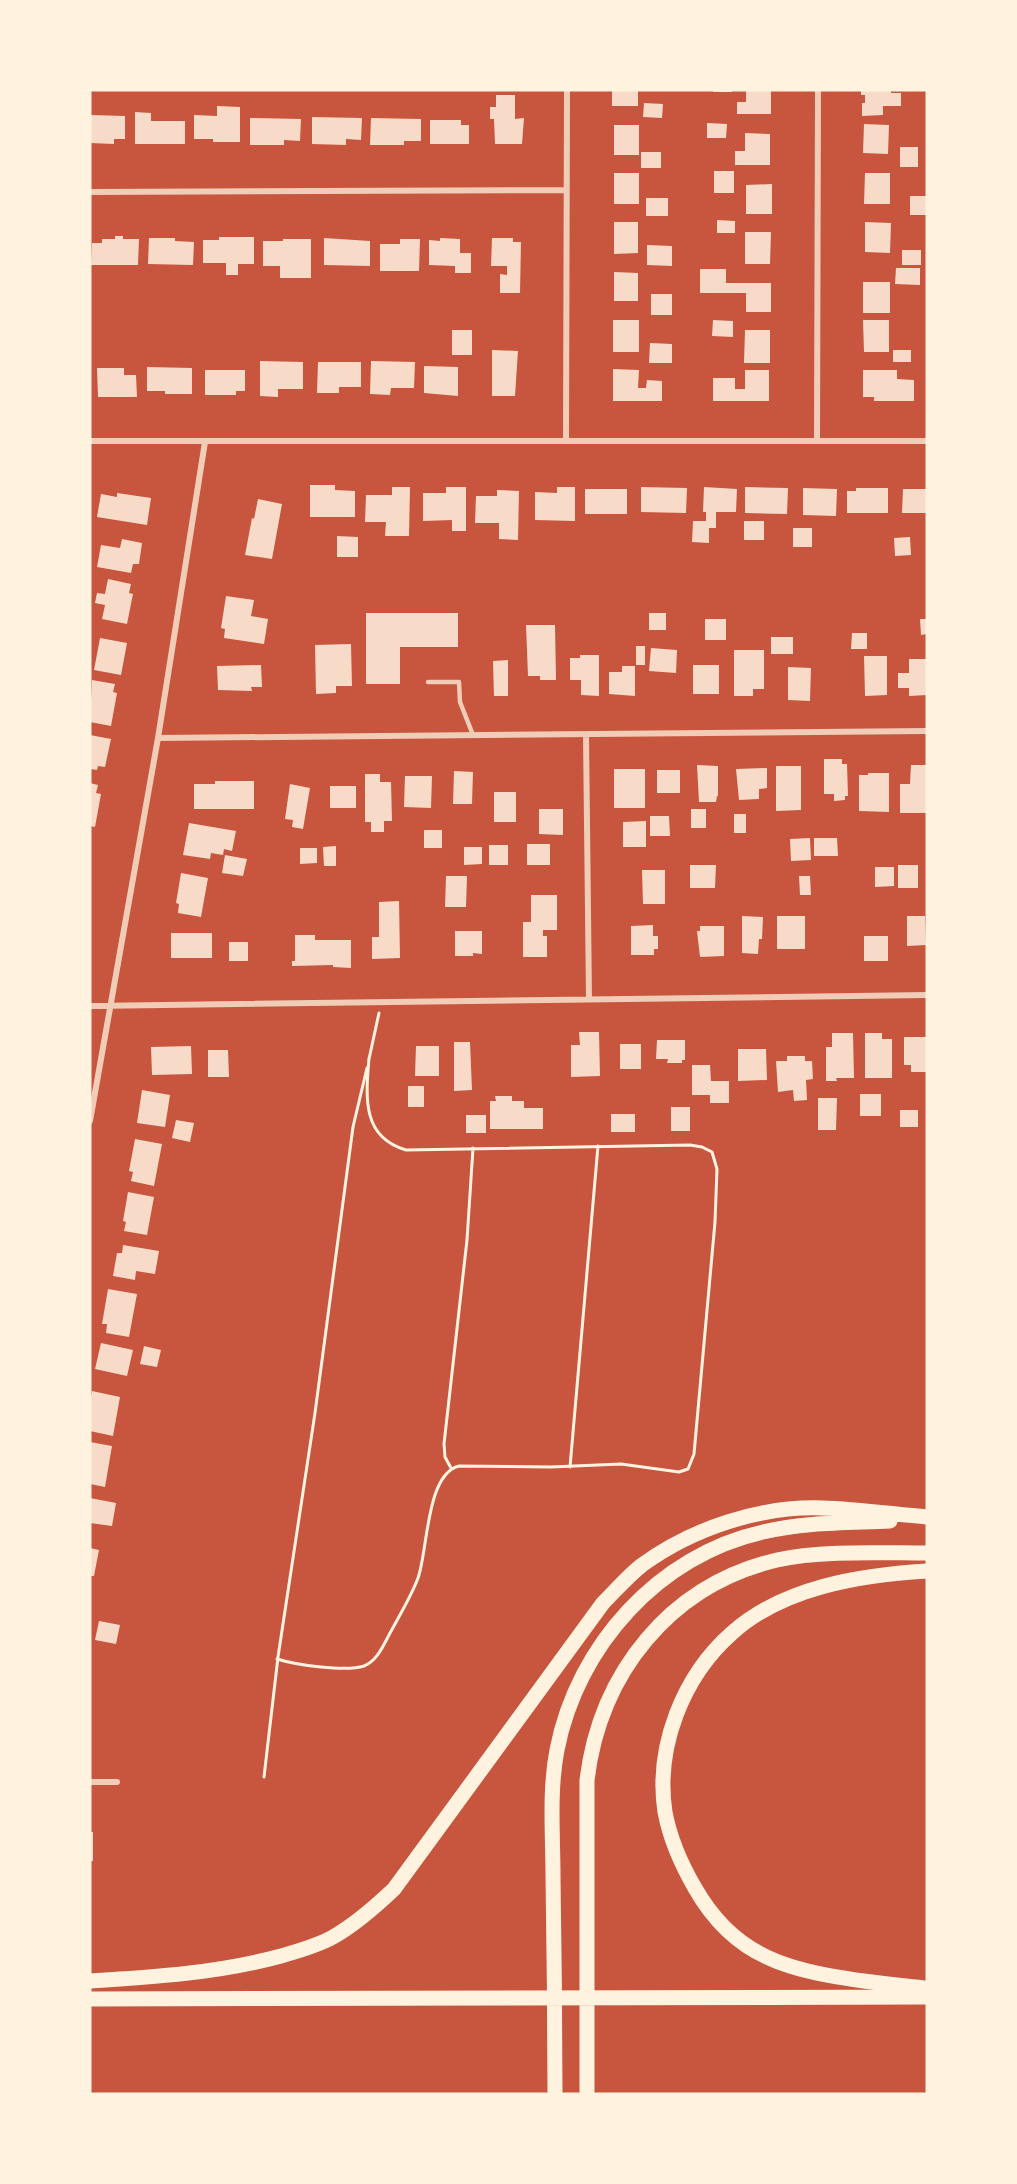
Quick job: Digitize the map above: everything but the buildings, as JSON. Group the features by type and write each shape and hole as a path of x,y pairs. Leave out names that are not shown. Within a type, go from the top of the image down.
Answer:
{"highway":[{"path":"90,1981 189,1974 262,1961 303,1950 332,1938 354,1924 394,1889 603,1603 642,1565 664,1551 696,1535 741,1518 792,1509 822,1508 927,1519"},
{"path":"555,2094 554,1769 560,1733 581,1676 605,1638 646,1593 705,1553 732,1541 791,1526 927,1519"},
{"path":"587,2094 587,1780 593,1746 608,1698 627,1664 643,1642 676,1609 736,1573 779,1560 813,1555 927,1553"},
{"path":"927,1571 872,1577 827,1586 772,1606 733,1632 708,1658 685,1693 669,1737 664,1775 665,1811 672,1838 685,1870 712,1914 744,1944 769,1959 813,1972 927,1989"},
{"path":"90,1999 927,1997"}],"street":[{"path":"566,441 567,90"},
{"path":"817,441 818,90"},
{"path":"90,192 566,190"},
{"path":"90,441 927,441"},
{"path":"90,1122 158,738 205,442"},
{"path":"158,738 927,731"},
{"path":"586,735 589,999"},
{"path":"90,1006 927,995"},
{"path":"90,1782 117,1782"}],"lane":[{"path":"428,682 459,682 460,702 473,735"}],"path":[{"path":"264,1777 277,1659 315,1413 352,1126 381,1002"},
{"path":"277,1659 312,1666 353,1668 366,1665 374,1659 419,1576 432,1506 438,1488 451,1468 459,1466 570,1467 621,1464 679,1472 688,1469 694,1454 712,1271 717,1169 712,1152 696,1146 406,1150 390,1144 376,1132 368,1101 369,1058"},
{"path":"570,1467 598,1146"},
{"path":"451,1468 445,1457 444,1444 467,1240 473,1148"}]}
